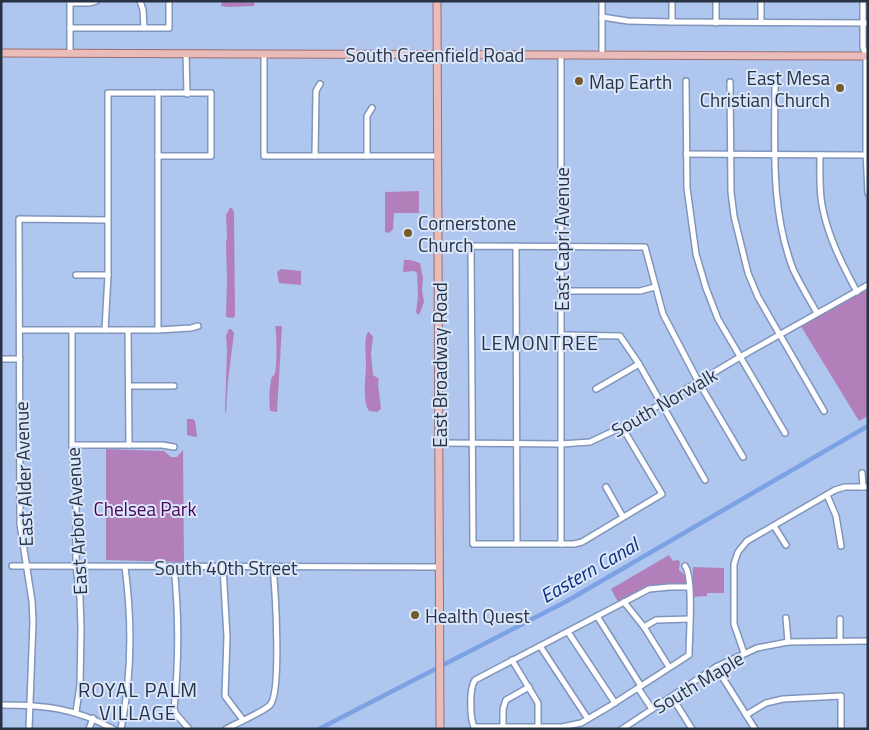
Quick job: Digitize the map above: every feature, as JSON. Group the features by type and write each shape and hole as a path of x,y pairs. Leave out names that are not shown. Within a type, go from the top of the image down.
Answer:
{"main road":[{"name":"East Broadway Road","path":"437,1 440,729"},
{"name":"South Greenfield Road","path":"1,53 867,54"}],"street":[{"path":"70,54 70,2 89,3 96,1"},
{"path":"140,1 143,10 144,28"},
{"path":"70,28 169,28 169,1"},
{"path":"602,1 602,55"},
{"path":"672,1 672,22"},
{"path":"716,1 716,23"},
{"path":"761,1 761,22"},
{"path":"862,1 865,23 862,47 867,54 866,155 868,193"},
{"path":"602,17 672,22 865,23"},
{"path":"186,53 187,94"},
{"path":"264,54 264,156 438,156"},
{"name":"East Capri Avenue","path":"561,55 562,544"},
{"path":"686,82 686,154 689,207 696,254 718,319 785,433"},
{"path":"730,82 732,200 740,246 758,297 824,411"},
{"path":"775,82 775,154 778,213 794,270 817,313"},
{"path":"316,156 316,91 320,84"},
{"path":"105,330 108,275 108,93 211,93 211,156 158,156"},
{"path":"158,94 158,330"},
{"path":"367,156 367,116 372,108"},
{"path":"686,154 866,155"},
{"path":"820,155 822,204 827,227 835,250 857,292"},
{"name":"East Alder Avenue","path":"29,729 28,705 33,622 20,524 19,220 107,220"},
{"path":"622,427 662,494 582,542 574,544 473,544 471,246 645,247 663,314 698,381 743,457"},
{"path":"516,246 517,544"},
{"path":"76,275 108,275"},
{"name":"South Norwalk","path":"439,443 561,444 590,442 622,427 698,381 868,285"},
{"path":"562,291 640,291 655,287"},
{"path":"20,330 158,330 198,326"},
{"name":"East Arbor Avenue","path":"72,330 72,444 76,501 76,566 82,629 80,685 76,712"},
{"path":"128,330 129,445"},
{"path":"562,335 620,336 639,364 705,480"},
{"path":"1,359 20,359"},
{"path":"596,389 639,364"},
{"path":"129,386 174,386"},
{"path":"72,444 165,445 174,447"},
{"path":"744,653 734,624 734,564 738,552 747,541 835,490 845,487 865,487 862,473"},
{"path":"606,487 623,517"},
{"path":"827,495 836,516 840,546"},
{"path":"774,526 786,545"},
{"name":"South 40th Street","path":"12,566 440,567"},
{"path":"121,729 125,710 130,655 130,619 125,566"},
{"path":"685,566 689,570 690,587 689,654 615,703 588,719 573,725 538,728 474,727 471,720 472,683 512,660 649,589 690,587"},
{"path":"174,567 179,612 179,643 174,709 188,729"},
{"path":"223,567 227,637 225,696 243,720"},
{"path":"226,729 269,706 274,699 276,609 273,567"},
{"path":"624,602 644,628 669,668"},
{"path":"597,616 652,709"},
{"path":"786,618 788,642"},
{"path":"644,628 656,620 690,619"},
{"path":"840,619 840,642"},
{"path":"568,632 615,703"},
{"name":"South Maple","path":"626,728 716,667 744,653 772,643 868,641"},
{"path":"540,646 588,719"},
{"path":"512,660 538,703 538,728"},
{"path":"716,667 755,729"},
{"path":"507,728 503,709 506,700 529,688"},
{"path":"746,715 766,703 783,699 841,696 841,729"},
{"path":"672,697 692,729"},
{"path":"1,706 28,705 58,708 93,718 112,729"},
{"path":"88,729 93,718"}],"green space":[{"path":"222,1 246,1 248,3 255,1 254,6 228,7 221,6"},
{"path":"419,191 419,213 394,213 393,229 389,233 385,232 385,192"},
{"path":"230,208 234,212 235,316 233,318 226,317 226,215"},
{"path":"404,260 420,263 424,302 418,315 416,312 418,296 417,273 414,271 403,272"},
{"path":"281,269 301,271 301,285 279,283 277,272"},
{"path":"868,284 868,416 859,421 799,323"},
{"path":"275,326 282,326 277,412 270,411 269,399 271,379 275,373 276,365"},
{"path":"229,329 234,333 226,413 226,336"},
{"path":"369,332 373,337 371,354 373,375 379,379 381,409 377,412 369,411 366,401 365,345 367,333"},
{"path":"187,419 195,421 197,436 187,435"},
{"name":"Chelsea Park","path":"106,449 164,451 171,457 177,457 183,450 184,562 106,560"},
{"path":"669,555 673,561 678,560 680,562 679,570 686,576 686,584 656,585 645,588 618,602 611,589"},
{"path":"693,567 724,568 724,593 707,593 707,596 692,597"}],"waterway":[{"name":"Eastern Canal","path":"319,729 567,601 868,426"}],"place":[{"name":"Map Earth","path":"579,81"},
{"name":"East Mesa Christian Church","path":"840,88"},
{"name":"Cornerstone Church","path":"408,233"},
{"name":"Health Quest","path":"415,615"}],"district":[{"name":"LEMONTREE","path":"540,342"},
{"name":"ROYAL PALM VILLAGE","path":"138,700"}]}
